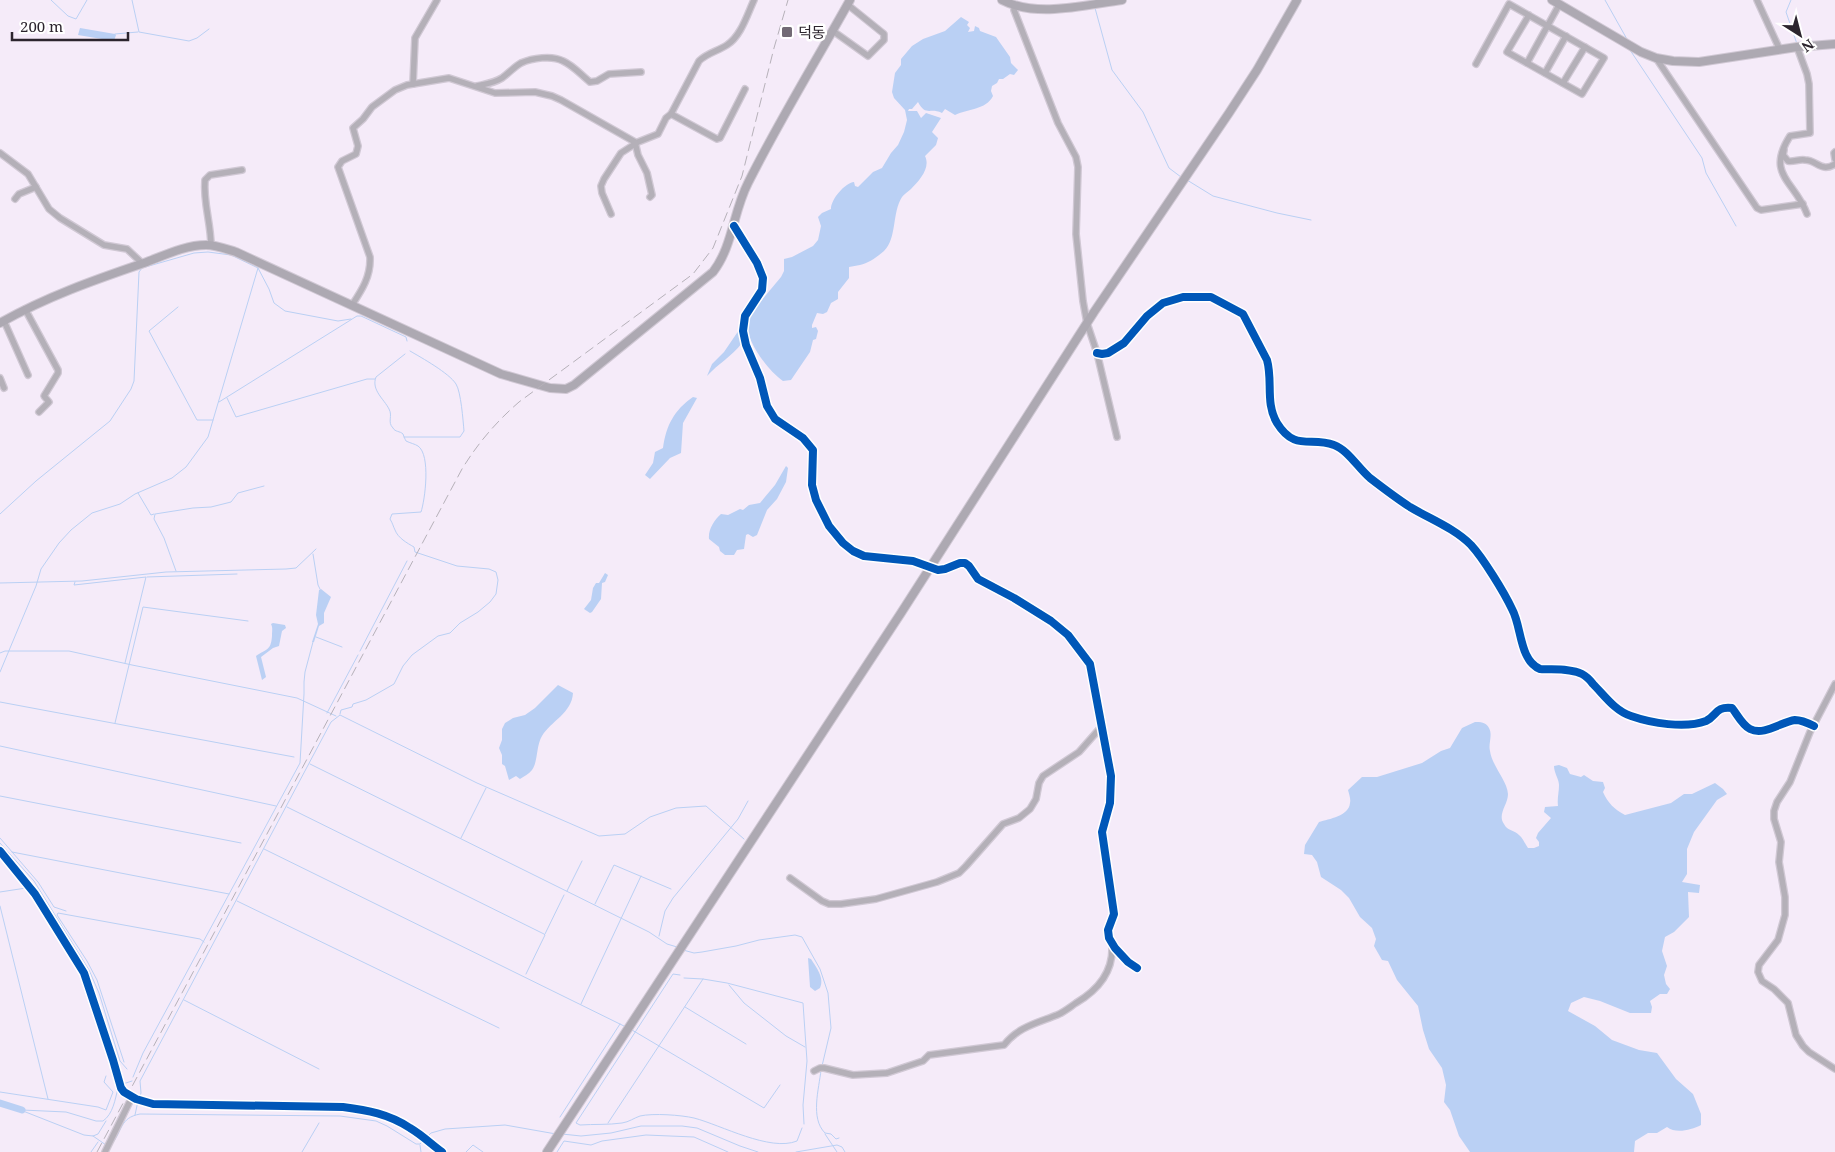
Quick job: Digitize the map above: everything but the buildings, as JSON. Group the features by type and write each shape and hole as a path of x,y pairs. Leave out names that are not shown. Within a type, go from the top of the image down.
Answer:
{"main road":[{"path":"1002,0 1014,5 1042,10 1122,0"},
{"path":"547,1152 930,568 1088,323 1229,113 1297,0"},
{"path":"1552,0 1621,41 1656,58 1699,62 1797,47 1835,44"},
{"path":"2,322 66,291 142,263 185,248 210,246 236,252 501,374 550,388 566,389 582,380 713,272 723,256 747,184 849,2"}],"street":[{"path":"414,84 415,38 437,0"},
{"path":"611,214 601,186 621,153 635,144 658,134 666,118 671,114 699,61 703,56 725,47 733,41 754,0"},
{"path":"1757,0 1780,50"},
{"path":"833,31 868,56 884,40 884,34 849,2"},
{"path":"1476,64 1509,4 1529,15 1566,36 1604,58 1582,94 1507,52 1529,15"},
{"path":"1527,63 1559,4"},
{"path":"1014,5 1014,10 1058,123 1076,157 1078,167 1076,234 1083,301 1117,437"},
{"path":"1545,73 1566,36"},
{"path":"1563,83 1585,47"},
{"path":"1797,47 1809,84 1810,133 1790,136 1784,146 1779,162 1782,174 1807,214"},
{"path":"473,87 497,80 521,63 551,58 561,60 572,66 590,82 597,81 609,74 642,72"},
{"path":"1656,58 1757,208 1761,210 1802,204"},
{"path":"352,305 362,290 371,269 370,257 338,167 342,161 356,154 358,146 354,128 372,107 395,90 414,84 448,78 495,93 535,92 552,96 634,142 647,173 652,195 650,197"},
{"path":"671,114 720,138 745,89"},
{"path":"1784,146 1783,155 1788,162 1807,160 1819,166 1828,167 1835,164"},
{"path":"1835,152 1835,159"},
{"path":"1,155 28,174 49,209 60,218 104,245 127,249 142,263"},
{"path":"210,246 211,232 205,205 205,180 210,175 242,170"},
{"path":"15,199 19,194 36,187"},
{"path":"734,226 757,263 763,278 762,290 748,310 743,322 746,345 760,378 770,413 780,423 803,438 813,450 812,485 822,515 843,543 858,554 913,561 930,568 945,569 965,563 978,579 1014,598 1068,635 1090,664 1111,776 1110,803 1102,832 1114,914 1108,930 1112,942 1112,951 1109,969 1090,995 1060,1014 1022,1028 1004,1045 929,1055 923,1061 887,1073 853,1076 824,1068 814,1071"},
{"path":"1097,353 1108,353 1124,343 1147,316 1163,303 1183,297 1211,298 1221,302 1243,314 1267,360 1269,366 1270,403 1274,416 1284,432 1295,440 1302,442 1336,446 1382,487 1410,507 1440,523 1469,543 1513,611 1527,655 1535,666 1540,669 1582,674 1618,709 1630,716 1681,726 1708,720 1716,711 1725,707 1732,708 1747,727 1757,731 1796,720 1814,726"},
{"path":"26,309 58,370 44,396 49,402 39,412"},
{"path":"2,322 28,375"},
{"path":"0,378 4,388"},
{"path":"1835,684 1792,777 1777,802 1774,811 1774,819 1782,842 1779,862 1785,897 1784,915 1778,940 1759,965 1758,972 1762,981 1774,989 1788,1003 1796,1035 1803,1046 1835,1069"},
{"path":"790,878 829,904 876,899 947,879 959,873 1003,824 1019,818 1030,809 1036,799 1043,776 1080,752 1102,726"},
{"path":"0,851 36,894 84,973 121,1088 132,1097 153,1104 343,1107 369,1110 410,1127 442,1152"},
{"path":"1112,942 1128,962 1137,968"},
{"path":"106,1148 132,1097"}],"water":[{"path":"961,17 969,22 967,25 970,28 968,32 974,31 975,26 980,31 996,37 1010,57 1011,63 1018,70 1014,75 1010,74 1003,79 999,79 992,86 993,96 990,101 976,109 955,115 945,109 942,113 923,109 918,102 912,109 909,109 908,111 917,111 921,118 926,113 941,118 932,132 938,138 936,145 925,156 925,170 921,178 903,196 899,203 893,233 888,246 870,261 849,267 849,278 838,292 838,299 831,303 827,312 823,314 817,313 812,328 816,327 818,331 810,352 791,380 783,381 776,376 758,353 749,335 746,319 781,277 784,271 784,259 813,246 818,240 821,226 818,217 831,209 833,201 839,192 850,183 854,182 855,186 858,187 873,172 882,168 898,145 907,120 905,110 894,98 892,92 895,73 901,65 901,59 912,46 923,39 945,31"},
{"path":"80,28 116,35 114,41 78,35"},
{"path":"739,330 742,343 707,376 712,364 724,352"},
{"path":"693,397 697,398 683,423 681,453 670,458 650,479 645,475 653,463 655,452 663,448 666,433 672,419 681,407"},
{"path":"786,466 788,468 786,482 777,499 767,510 757,535 753,537 748,534 746,535 744,549 737,550 734,555 725,555 709,539 709,532 714,522 721,514 728,515 740,509 743,510 749,505 760,503 775,485"},
{"path":"605,573 608,575 605,582 602,583 601,599 590,613 584,609 591,600 593,588 596,583 599,583"},
{"path":"321,589 331,597 324,613 324,623 319,626 314,642 312,642 318,624 316,615 319,590"},
{"path":"271,624 285,625 286,628 282,631 279,646 261,657 266,677 262,680 256,656 267,649 270,644"},
{"path":"558,685 573,693 569,706 542,736 532,770 520,779 516,776 509,780 505,766 502,764 502,755 499,748 502,740 502,729 505,723 513,718 525,715 535,708"},
{"path":"1475,722 1485,723 1489,728 1491,734 1491,757 1507,789 1508,798 1502,813 1502,820 1507,828 1520,836 1528,848 1539,846 1536,838 1538,833 1551,818 1544,812 1545,807 1558,806 1559,783 1554,766 1559,765 1567,768 1570,774 1581,777 1584,775 1593,781 1603,782 1605,788 1603,792 1607,799 1625,815 1671,803 1684,794 1692,794 1715,783 1727,794 1717,800 1694,832 1687,849 1687,874 1682,882 1700,885 1699,893 1688,892 1689,917 1674,932 1665,937 1662,951 1667,966 1664,975 1666,984 1670,989 1667,994 1660,994 1650,1001 1651,1013 1630,1013 1584,997 1571,1003 1568,1011 1595,1026 1612,1040 1639,1050 1657,1053 1676,1079 1693,1094 1701,1114 1701,1125 1684,1130 1675,1130 1667,1127 1657,1133 1648,1133 1635,1141 1634,1152 1470,1152 1459,1136 1450,1110 1444,1102 1446,1085 1442,1068 1429,1049 1418,1006 1397,980 1388,961 1382,960 1374,946 1376,939 1372,928 1360,917 1349,898 1341,890 1321,877 1317,862 1312,855 1304,854 1305,845 1319,822 1338,816 1346,811 1350,801 1348,790 1362,777 1377,777 1422,763 1441,751 1450,748 1462,728"},
{"path":"808,958 811,959 821,977 820,988 815,991 810,987"}],"waterway":[{"path":"51,0 68,16 76,19 87,0"},
{"path":"132,0 139,32 189,41 197,38 209,29"},
{"path":"1605,0 1628,41"},
{"path":"1791,0 1786,12 1797,44"},
{"path":"1095,8 1112,70 1143,112 1169,168 1181,177"},
{"path":"115,34 138,32"},
{"path":"1628,47 1702,158 1706,173 1736,226"},
{"path":"1187,180 1213,196 1311,220"},
{"path":"0,514 36,481 110,421 131,389 134,381 139,272 142,268 194,253 208,252 231,255 258,268 274,303 285,311 338,321 351,319"},
{"path":"0,672 36,586 41,569 59,543 71,530 92,513 120,504 135,494 172,478 186,467 208,437 258,268"},
{"path":"178,307 149,331 197,420 213,420"},
{"path":"219,402 357,316 361,316 406,337 407,341"},
{"path":"404,437 460,437 464,431 456,384 442,371 410,351"},
{"path":"340,714 341,710 352,707 353,704 366,700 394,684 403,666 412,655 438,636 450,633 460,623 490,602 496,594 498,580 496,572 489,569 457,566 415,552 414,547 396,533 390,519 392,514 421,512 426,478 425,458 422,451 418,446 406,441 403,434 391,426 390,412 375,386 376,377 405,354"},
{"path":"227,398 236,417 367,379 375,379"},
{"path":"176,571 164,538 154,519 155,514 211,507 231,502 238,493 264,486"},
{"path":"138,493 151,515 154,514"},
{"path":"0,583 82,581 166,572 296,568 316,549"},
{"path":"313,554 320,589"},
{"path":"360,651 407,561"},
{"path":"147,577 237,574"},
{"path":"75,582 74,585 146,577 125,663"},
{"path":"115,723 143,607 248,621"},
{"path":"316,637 342,647"},
{"path":"133,1077 143,1053 300,763 305,672 313,642"},
{"path":"0,653 5,651 69,651 297,698 336,716"},
{"path":"327,713 358,655"},
{"path":"0,702 294,757"},
{"path":"139,1098 141,1093 140,1081 331,722 340,715 477,783 599,836 625,834 650,817 676,808 706,806 744,839"},
{"path":"0,746 276,806"},
{"path":"310,764 649,932 667,944 677,947"},
{"path":"461,838 486,788"},
{"path":"0,796 241,843"},
{"path":"659,936 665,911 673,898 738,819 748,801"},
{"path":"287,807 544,934 526,974"},
{"path":"0,838 38,882 54,907 66,911"},
{"path":"0,843 34,881 89,970 99,993 120,1061 127,1069"},
{"path":"264,849 626,1027"},
{"path":"12,852 229,894"},
{"path":"0,857 6,863"},
{"path":"567,891 582,861"},
{"path":"595,904 614,865 671,889"},
{"path":"15,874 36,901 77,968 86,987"},
{"path":"581,1004 641,876"},
{"path":"0,892 26,888"},
{"path":"545,934 564,895"},
{"path":"237,901 499,1028"},
{"path":"0,906 48,1099"},
{"path":"124,1062 97,980 57,915 58,913 200,939 204,942"},
{"path":"683,950 694,953 759,940 795,935 802,937 820,969 828,993 831,1028 822,1066"},
{"path":"680,975 673,974 576,1123 580,1125 617,1124 646,1115 675,1115 705,1121 746,1136 773,1143 797,1141 802,1128"},
{"path":"684,978 727,983 803,1003 807,1061 803,1105 804,1124"},
{"path":"608,1123 703,979"},
{"path":"729,985 744,1003 786,1036 805,1047"},
{"path":"88,993 111,1068"},
{"path":"184,1000 319,1069"},
{"path":"685,1007 746,1044"},
{"path":"560,1117 620,1024"},
{"path":"632,1030 764,1108 780,1085"},
{"path":"821,1070 817,1103 818,1120 820,1127 825,1133 831,1134 836,1139 839,1138"},
{"path":"0,1092 98,1107 106,1110 113,1092 104,1082 106,1076"},
{"path":"123,1084 132,1081"},
{"path":"22,1110 66,1112 96,1121 103,1121 111,1111 118,1088"},
{"path":"135,1115 138,1101"},
{"path":"0,1103 22,1110"},
{"path":"23,1111 84,1135 93,1136 98,1134 106,1121"},
{"path":"111,1145 125,1122 133,1116 140,1114 340,1116 376,1121 416,1144 420,1144 423,1141"},
{"path":"302,1152 319,1123"},
{"path":"426,1138 431,1133 445,1129 505,1125 556,1134"},
{"path":"562,1134 581,1136 611,1133 641,1126 682,1126 697,1128 758,1152"},
{"path":"825,1134 837,1152"},
{"path":"557,1152 564,1141 591,1145 602,1141 646,1135 694,1137 728,1152"},
{"path":"93,1136 106,1145"},
{"path":"91,1152 98,1142"},
{"path":"420,1145 421,1152"},
{"path":"466,1152 473,1145 483,1152"},
{"path":"796,1152 837,1145 842,1147 845,1152"}],"railway":[{"path":"97,1152 462,469 474,450 519,402 693,274 713,248 742,176 788,0"}],"cycle path":[{"path":"734,226 757,263 763,278 762,290 745,316 743,331 746,345 760,378 767,406 775,419 803,438 813,450 812,485 816,500 829,526 843,543 853,551 864,556 913,561 938,570 965,563 978,579 1051,621 1068,635 1090,664 1111,776 1110,803 1102,832 1114,914 1108,930 1109,938 1115,948 1128,962 1137,968"},
{"path":"1097,353 1108,353 1124,343 1147,316 1163,303 1183,297 1211,297 1243,314 1267,360 1271,408 1277,423 1284,432 1290,437 1304,442 1326,443 1339,447 1370,478 1390,493 1410,507 1450,529 1471,545 1487,566 1508,602 1515,616 1525,651 1533,665 1540,669 1567,670 1582,674 1625,714 1648,721 1688,725 1706,721 1722,708 1732,708 1745,725 1755,731 1767,730 1795,720 1814,726"},
{"path":"0,851 35,894 84,973 121,1088 124,1092 136,1099 153,1104 343,1107 378,1113 402,1123 442,1152"}],"place":[{"name":"덕동","path":"787,32"}]}
